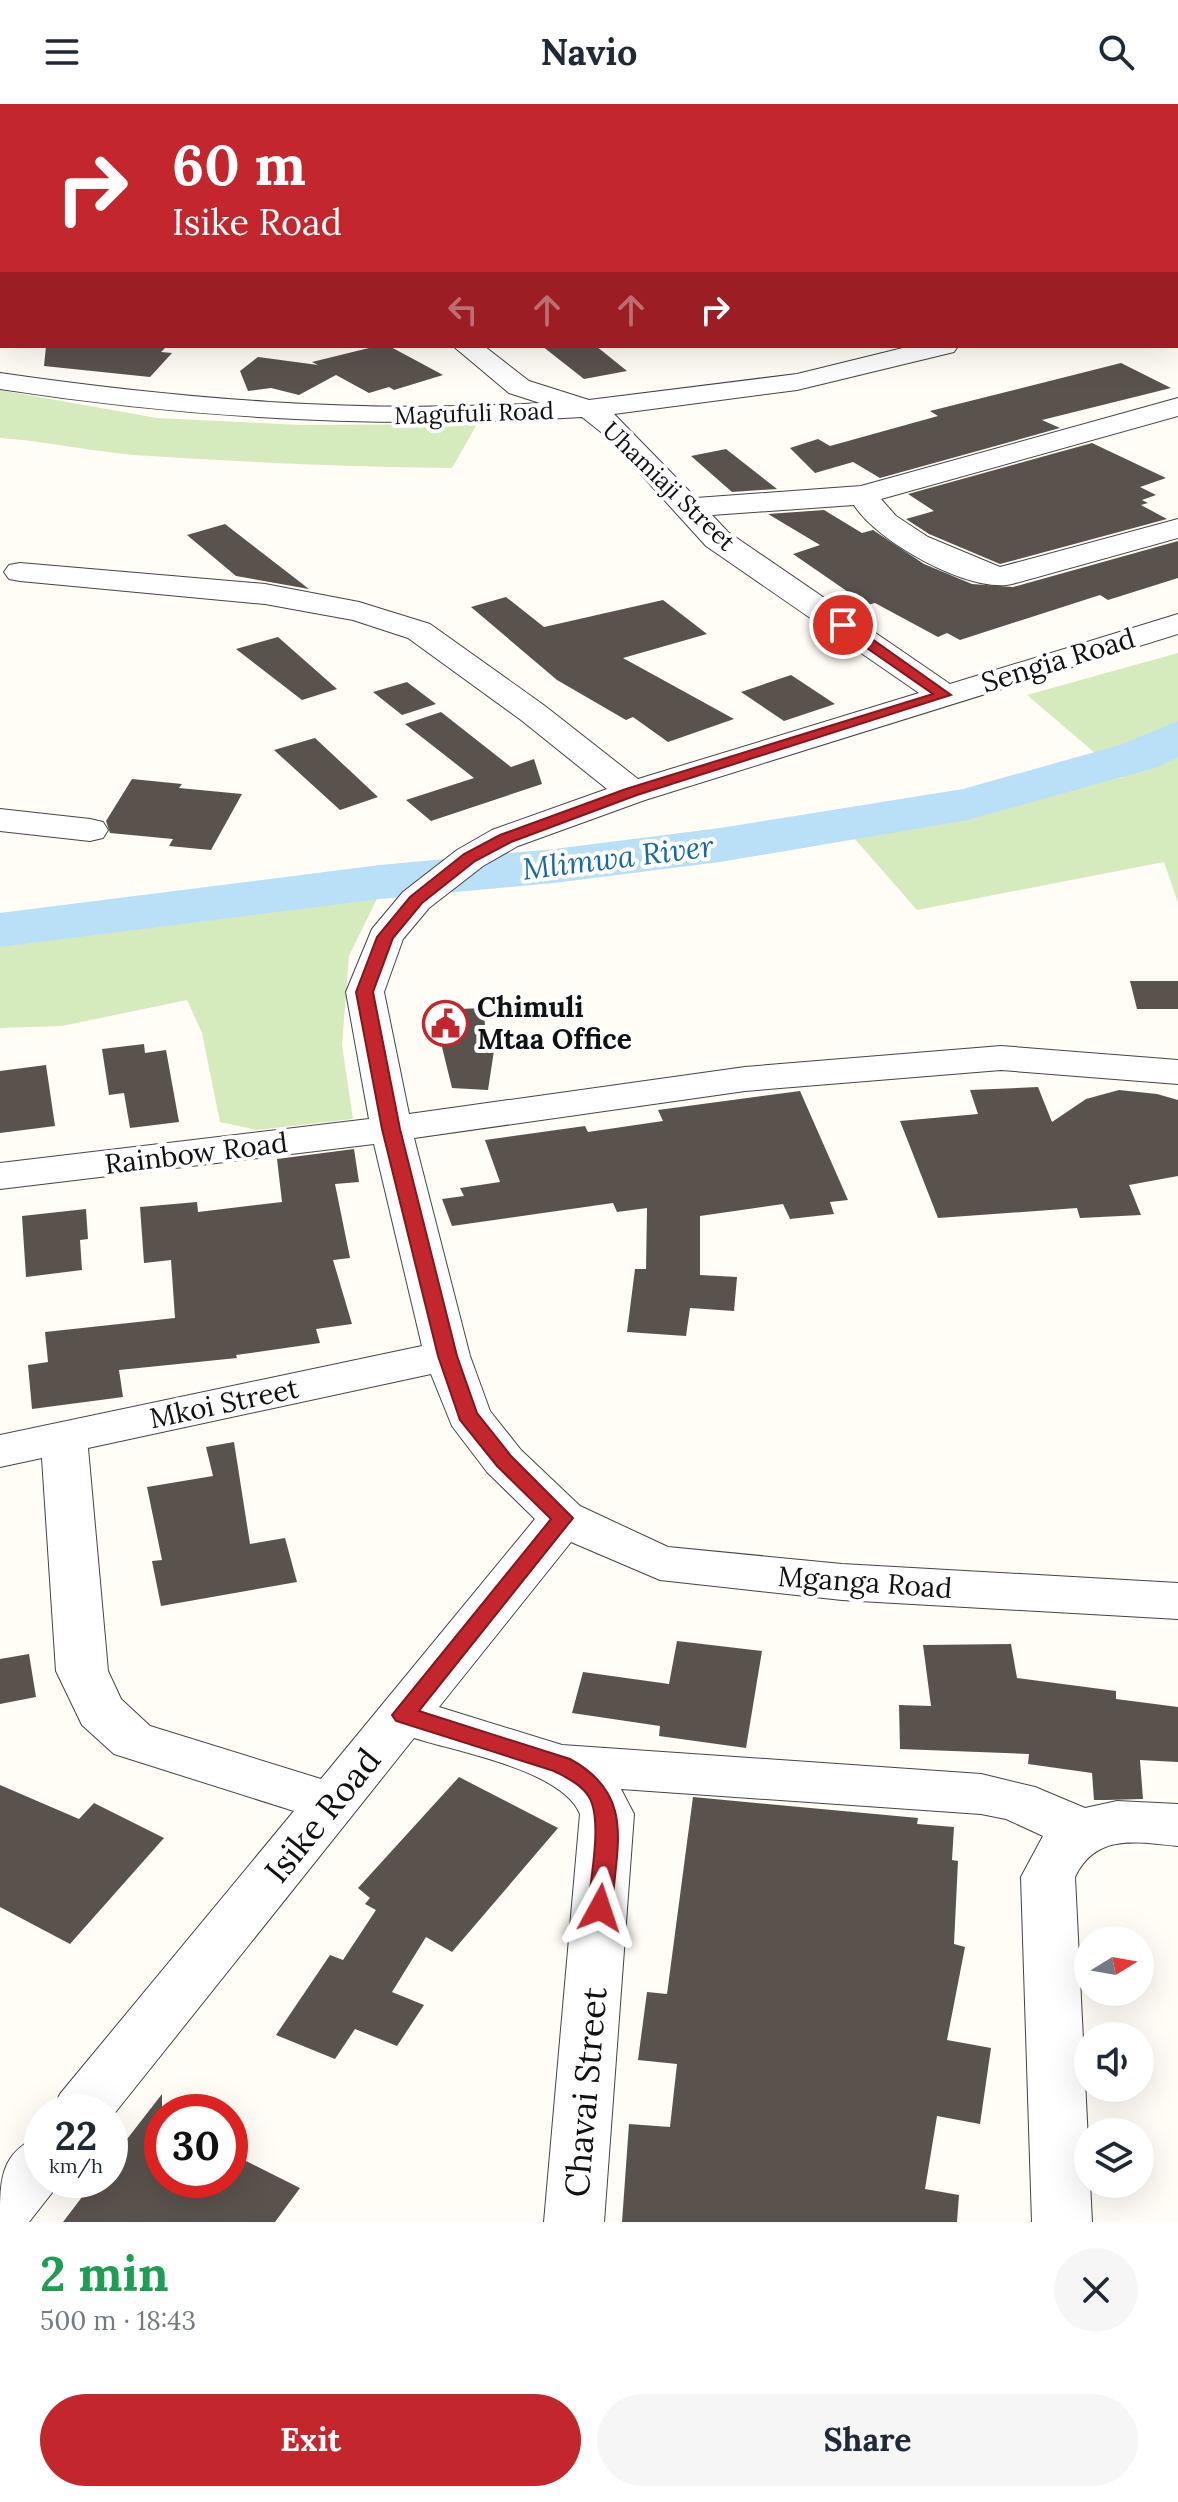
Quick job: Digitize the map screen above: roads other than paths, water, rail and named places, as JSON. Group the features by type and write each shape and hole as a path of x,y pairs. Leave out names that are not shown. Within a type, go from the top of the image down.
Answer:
{"street":[{"name":"Uhamiaji Street","path":"470,348 519,387 589,409 616,430 717,539 944,695"},
{"name":"Magufuli Road","path":"0,381 149,403 275,413 390,416 589,409 801,381 936,348"},
{"path":"686,508 863,495 1178,407"},
{"path":"863,495 871,512 891,528 986,575 1001,577 1178,528"},
{"path":"20,572 265,594 359,612 419,631 533,713 632,792"},
{"name":"Sengia Road","path":"563,1518 504,1461 468,1415 447,1356 391,1129 365,992 385,937 416,900 470,858 505,838 632,792 1178,624"},
{"path":"0,820 90,830"},
{"name":"Rainbow Road","path":"0,1176 391,1129 745,1079 1001,1058 1178,1072"},
{"name":"Mkoi Street","path":"0,1451 447,1356"},
{"path":"64,1436 82,1671 100,1711 132,1740 332,1803"},
{"name":"Mganga Road","path":"563,1518 660,1563 842,1582 1178,1601"},
{"name":"Isike Road","path":"96,2094 563,1518"},
{"name":"Chavai Street","path":"404,1715 562,1765 592,1785 607,1814 574,2222"},
{"path":"562,1765 981,1794 1016,1801 1082,1830"},
{"path":"1062,2222 1048,1877 1058,1849 1082,1830 1110,1823 1178,1825"},
{"path":"0,2212 24,2183"}],"waterway":[{"name":"Mlimwa River","path":"0,930 380,882 554,866 720,845 968,804 1139,756 1178,737"}],"place":[{"name":"Chimuli Mtaa Office","path":"446,1023"}]}
